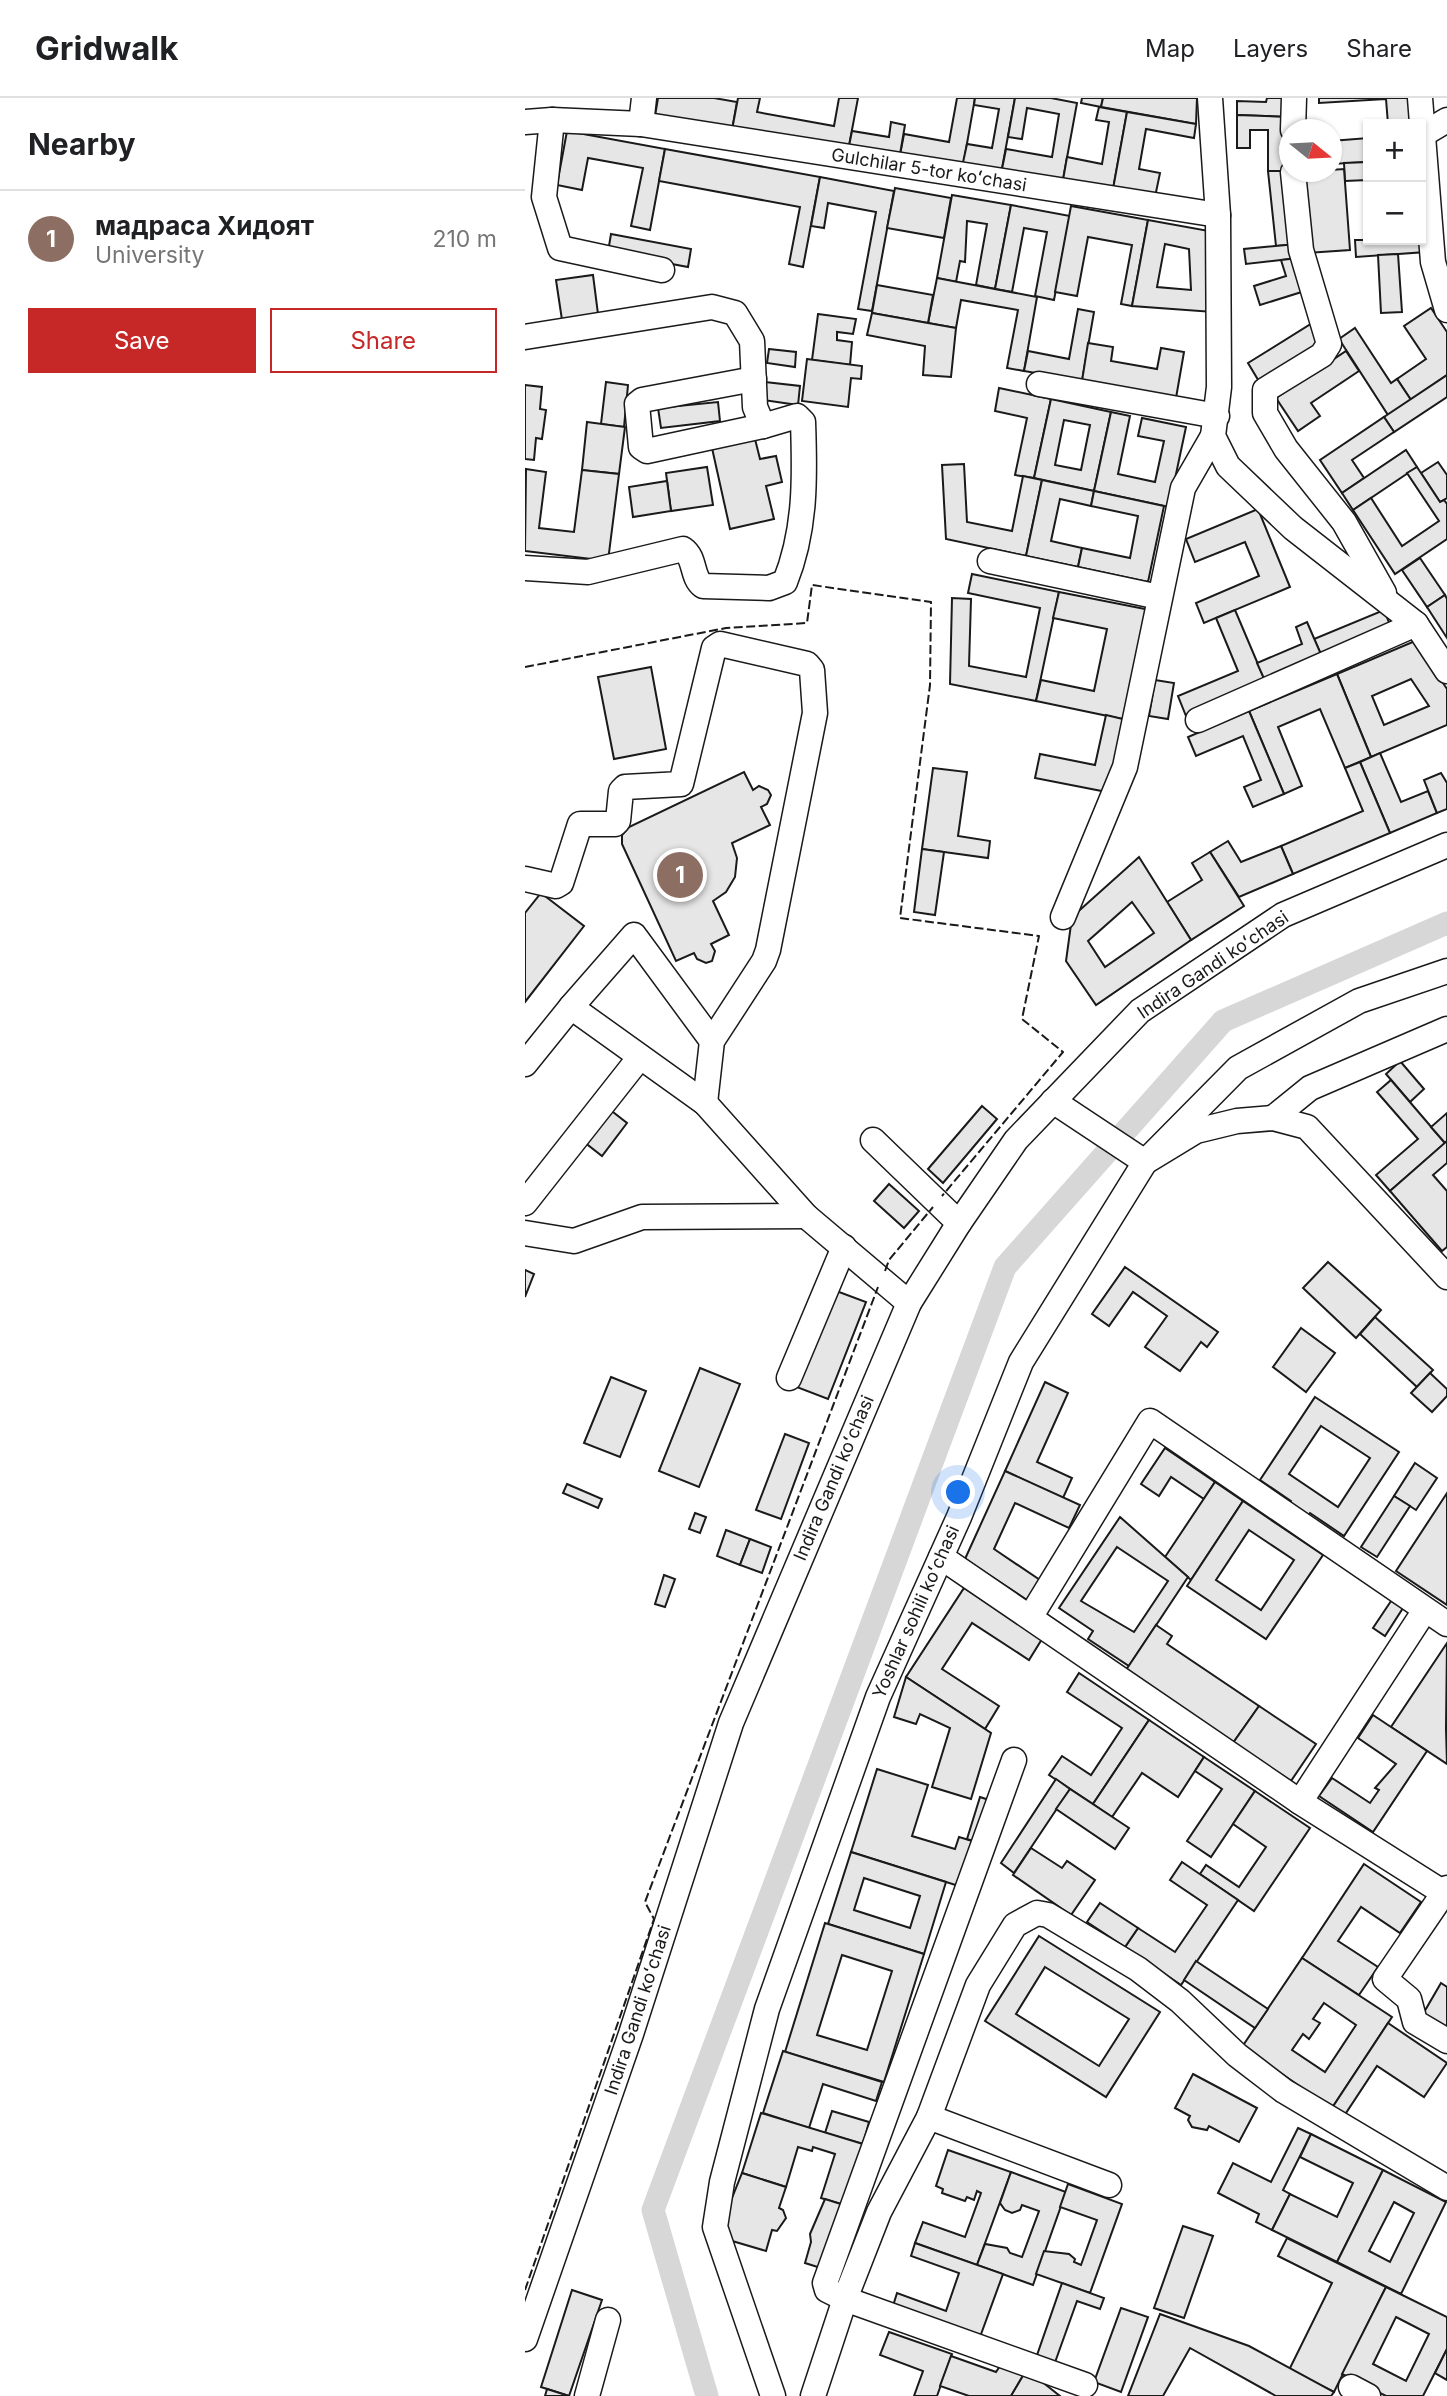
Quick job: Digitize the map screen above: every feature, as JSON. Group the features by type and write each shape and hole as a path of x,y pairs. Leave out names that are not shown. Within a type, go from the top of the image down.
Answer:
{"street":[{"path":"641,124 644,98"},
{"path":"1210,98 1218,215 1215,426 1228,466 1293,528 1416,624 1447,671"},
{"path":"1293,119 1294,98"},
{"path":"1420,98 1421,119"},
{"path":"552,120 544,197 560,248 662,270"},
{"name":"Gulchilar 5-tor koʻchasi","path":"525,122 552,120 641,124 1218,215"},
{"path":"1426,133 1447,120"},
{"path":"1426,181 1433,262 1447,310"},
{"path":"1294,182 1301,250 1329,344 1322,355 1265,390 1265,414 1286,449 1344,522 1391,607"},
{"path":"525,337 712,307 735,313 753,341 754,407 763,426"},
{"path":"525,568 588,572 683,549 689,554 698,582 703,586 769,588 785,582 797,553 806,485 803,422 797,416 647,452 641,447 637,404 642,400 754,379"},
{"path":"1039,384 1215,426"},
{"path":"1063,917 1125,767 1183,488 1215,426"},
{"path":"990,561 1159,597"},
{"path":"1198,720 1416,624"},
{"path":"525,879 557,886 561,883 580,824 618,821 621,791 625,787 681,784 714,648 720,644 807,664 812,670 815,713 768,950 764,961 712,1041 705,1103"},
{"name":"Indira Gandi koʻchasi","path":"525,2339 631,2035 731,1723 909,1303 959,1223 1016,1140 1140,1011 1283,915 1447,845"},
{"path":"525,1064 634,935 712,1041"},
{"name":"Yoshlar sohili koʻchasi","path":"773,2396 715,2227 722,2182 767,2009 878,1697 941,1557 1021,1362 1145,1162 1238,1068 1359,1001 1447,971"},
{"path":"571,1007 705,1103 806,1216 909,1303"},
{"path":"1273,1118 1310,1088 1447,1029"},
{"path":"525,1203 640,1057"},
{"path":"1053,1101 1145,1162 1196,1131 1237,1121 1273,1118 1307,1127 1447,1277"},
{"path":"873,1140 959,1223"},
{"path":"525,1233 574,1241 642,1217 806,1216"},
{"path":"789,1378 844,1247"},
{"path":"1031,1616 1150,1421 1447,1624"},
{"path":"941,1557 1300,1802 1445,1890 1385,1979 1409,1999 1415,2022 1447,2041"},
{"path":"1300,1802 1425,1610"},
{"path":"1014,1760 825,2283 827,2290 845,2299 1085,2385"},
{"path":"813,2396 845,2299 879,2212 929,2117 978,1985 1015,1925 1037,1913 1048,1915 1138,1969 1179,2001 1237,2055 1284,2091 1447,2188"},
{"path":"929,2117 1109,2185"},
{"path":"587,2396 608,2320"}],"building":[{"path":"658,98 714,98 737,102 732,130 655,116"},
{"path":"738,98 760,98 757,112 834,126 839,98 858,98 848,151 732,130"},
{"path":"957,98 975,98 962,172 899,160 904,134 949,142"},
{"path":"975,98 1015,98 1001,174 962,167 967,144 992,148 999,109 974,105"},
{"path":"1015,98 1051,98 1077,103 1062,185 1001,174 1006,149 1052,157 1059,114 1027,108 1022,139 1008,137"},
{"path":"1082,98 1103,98 1101,107 1081,103"},
{"path":"1103,98 1197,98 1196,124 1101,107"},
{"path":"1267,98 1289,98 1288,117 1237,115 1237,101 1266,102"},
{"path":"1319,98 1416,98 1417,119 1388,119 1386,99 1319,103"},
{"path":"1099,107 1127,112 1113,189 1063,180 1067,157 1102,164 1109,122 1096,120"},
{"path":"1127,112 1196,124 1194,138 1146,129 1139,169 1160,173 1155,197 1113,189"},
{"path":"1237,115 1288,117 1279,119 1279,171 1268,171 1268,130 1250,130 1250,148 1237,148"},
{"path":"891,122 905,125 899,160 848,151 852,131 889,137"},
{"path":"567,131 665,149 650,230 631,226 643,168 588,158 582,190 557,185"},
{"path":"1363,138 1363,162 1342,163 1342,140"},
{"path":"665,149 820,177 803,267 789,264 800,207 659,181"},
{"path":"1363,162 1363,180 1345,181 1344,163"},
{"path":"1342,169 1350,250 1307,253 1302,182 1342,182"},
{"path":"1268,171 1279,171 1279,182 1290,182 1297,244 1276,246"},
{"path":"820,177 894,191 872,311 858,309 876,212 828,203 824,228 811,226"},
{"path":"895,188 951,198 944,238 887,228"},
{"path":"952,195 1011,205 995,289 976,285 987,224 967,221 965,262 960,261 956,282 937,278"},
{"path":"1011,205 1070,216 1054,300 1035,296 1047,232 1024,228 1012,292 995,289"},
{"path":"1071,206 1148,220 1132,306 1121,304 1132,245 1088,237 1077,296 1055,292"},
{"path":"1148,220 1209,231 1213,312 1132,306","holes":["1165,244 1189,249 1191,290 1157,287"]},
{"path":"611,234 691,249 688,267 608,252"},
{"path":"1355,240 1363,240 1363,245 1423,245 1426,252 1356,257"},
{"path":"1297,244 1298,258 1246,264 1244,249"},
{"path":"1398,254 1402,312 1381,313 1378,255"},
{"path":"1298,258 1308,290 1260,305 1254,286 1286,276 1281,260"},
{"path":"593,275 598,314 562,320 556,280"},
{"path":"937,278 1037,297 1024,371 1007,368 1018,310 961,300 956,328 928,323"},
{"path":"877,285 933,295 928,323 872,313"},
{"path":"1431,308 1447,332 1447,375 1411,400 1397,379 1426,359 1404,326"},
{"path":"1078,309 1094,312 1082,381 1024,371 1028,351 1069,359"},
{"path":"872,313 956,328 951,377 923,375 925,346 867,335"},
{"path":"818,314 856,319 853,334 837,332 837,340 852,342 850,365 812,360"},
{"path":"1314,322 1326,342 1260,383 1248,363"},
{"path":"1355,328 1391,383 1397,379 1411,400 1388,415 1339,339"},
{"path":"1088,343 1113,347 1111,361 1157,369 1161,348 1184,352 1176,398 1082,381"},
{"path":"769,349 796,352 795,367 767,363"},
{"path":"1346,351 1359,371 1311,403 1320,416 1298,431 1276,398"},
{"path":"807,359 862,366 861,379 851,378 848,407 802,401"},
{"path":"1447,375 1447,397 1394,432 1384,417"},
{"path":"606,382 628,385 624,427 601,424"},
{"path":"765,382 800,386 798,405 763,400"},
{"path":"525,385 542,387 540,409 546,410 542,439 536,438 534,460 525,459"},
{"path":"999,388 1051,399 1034,478 1015,475 1027,418 995,411"},
{"path":"1051,399 1111,412 1094,491 1034,478","holes":["1064,420 1090,425 1081,470 1055,465"]},
{"path":"718,402 720,421 661,428 658,408"},
{"path":"1111,412 1130,416 1118,474 1155,482 1164,441 1138,436 1142,418 1186,427 1169,507 1094,491"},
{"path":"1384,417 1394,432 1352,460 1364,478 1342,493 1320,460"},
{"path":"587,422 625,427 619,474 582,470"},
{"path":"755,439 760,459 776,456 782,482 766,486 774,519 730,529 712,448"},
{"path":"1406,450 1417,467 1353,510 1342,493"},
{"path":"1438,462 1447,475 1447,498 1440,502 1421,473"},
{"path":"964,464 967,522 1012,531 1023,476 1042,480 1026,556 946,539 942,465"},
{"path":"707,467 713,505 671,511 666,473"},
{"path":"1417,467 1440,502 1444,500 1447,504 1447,539 1395,574 1353,510 1371,498 1402,546 1439,521 1407,473"},
{"path":"526,469 546,472 539,528 574,532 582,470 619,474 608,561 525,551"},
{"path":"1042,480 1094,491 1091,506 1060,499 1051,541 1082,548 1078,567 1026,556"},
{"path":"667,481 671,511 633,517 629,487"},
{"path":"1094,491 1164,506 1148,582 1078,567 1082,548 1130,558 1138,516 1091,506"},
{"path":"1258,509 1290,587 1204,623 1196,603 1259,576 1245,542 1195,562 1186,539"},
{"path":"1420,558 1445,595 1427,607 1402,570"},
{"path":"972,574 1059,592 1036,701 950,684 952,598 971,599 969,666 1026,677 1040,608 968,593"},
{"path":"1059,592 1150,610 1127,720 1036,701 1041,680 1094,691 1107,629 1053,618"},
{"path":"1445,595 1447,599 1447,638 1427,607"},
{"path":"1235,610 1266,683 1186,716 1178,696 1238,671 1216,618"},
{"path":"1384,610 1392,630 1323,659 1314,639"},
{"path":"1307,622 1323,659 1266,683 1257,663 1302,644 1296,627"},
{"path":"1415,641 1447,689 1447,725 1371,757 1337,674","holes":["1411,679 1429,706 1384,725 1372,696"]},
{"path":"651,667 666,749 614,759 598,677"},
{"path":"1337,674 1371,757 1345,768 1320,709 1278,727 1302,786 1284,794 1249,711"},
{"path":"1155,680 1174,683 1168,719 1149,716"},
{"path":"1249,711 1284,794 1253,807 1244,787 1261,780 1243,736 1196,756 1188,737"},
{"path":"1106,715 1127,720 1112,793 1035,778 1040,754 1095,765"},
{"path":"1380,753 1401,802 1428,791 1437,813 1390,833 1360,762"},
{"path":"1360,762 1390,833 1293,874 1281,846 1363,811 1345,768"},
{"path":"933,768 967,772 958,836 990,841 988,858 922,849"},
{"path":"744,772 753,790 759,786 768,790 771,795 767,804 761,807 770,825 732,843 737,858 735,877 726,892 713,901 729,935 711,944 715,951 712,961 706,963 697,959 694,953 676,961 622,844 622,835 629,827"},
{"path":"1441,773 1447,783 1447,809 1437,813 1424,780"},
{"path":"1228,841 1241,862 1281,846 1293,874 1239,897 1210,852"},
{"path":"922,849 944,852 935,915 914,912"},
{"path":"1210,852 1244,906 1191,940 1167,902 1202,880 1192,863"},
{"path":"1139,857 1191,940 1096,1005 1066,961 1072,917","holes":["1132,902 1154,933 1105,967 1088,941"]},
{"path":"541,893 584,926 525,1002 525,913"},
{"path":"1400,1061 1424,1089 1410,1102 1386,1074"},
{"path":"1391,1080 1445,1143 1390,1191 1376,1175 1418,1139 1377,1092"},
{"path":"604,1105 627,1123 602,1156 579,1138"},
{"path":"982,1106 997,1119 943,1183 928,1169"},
{"path":"1447,1113 1447,1141 1445,1143 1431,1127"},
{"path":"1447,1141 1447,1163 1433,1175 1447,1191 1447,1247 1442,1251 1390,1191"},
{"path":"889,1184 919,1211 904,1228 874,1201"},
{"path":"1328,1262 1381,1310 1356,1338 1303,1288"},
{"path":"1125,1267 1218,1332 1207,1347 1201,1342 1180,1371 1145,1347 1167,1316 1133,1292 1109,1326 1092,1314"},
{"path":"525,1270 534,1274 525,1297"},
{"path":"831,1289 866,1302 828,1399 794,1386"},
{"path":"1375,1317 1433,1370 1417,1387 1360,1334"},
{"path":"1301,1328 1335,1353 1306,1392 1273,1367"},
{"path":"700,1368 740,1384 699,1487 659,1471"},
{"path":"1430,1373 1447,1389 1447,1396 1432,1412 1411,1393"},
{"path":"611,1377 646,1391 620,1457 584,1443"},
{"path":"1045,1382 1068,1393 1037,1462 1072,1478 1063,1498 1005,1471"},
{"path":"1315,1397 1399,1452 1344,1536 1310,1513 1307,1517 1289,1505 1291,1501 1260,1480","holes":["1321,1426 1370,1458 1338,1507 1289,1474"]},
{"path":"785,1434 809,1443 781,1519 756,1510"},
{"path":"1165,1448 1215,1482 1204,1499 1171,1477 1159,1496 1141,1484"},
{"path":"1415,1463 1437,1478 1416,1510 1394,1496"},
{"path":"1005,1471 1080,1505 1069,1528 1015,1503 994,1549 1040,1580 1027,1600 965,1559"},
{"path":"1215,1482 1243,1501 1191,1580 1165,1557"},
{"path":"567,1484 602,1499 598,1508 563,1493"},
{"path":"1447,1493 1447,1605 1396,1571"},
{"path":"1394,1496 1410,1506 1377,1557 1361,1547"},
{"path":"1243,1501 1323,1555 1266,1639 1187,1586","holes":["1249,1530 1294,1560 1261,1610 1216,1580"]},
{"path":"695,1513 706,1517 700,1533 689,1529"},
{"path":"1120,1517 1188,1577 1129,1666 1088,1639 1093,1631 1059,1608","holes":["1117,1547 1168,1581 1134,1632 1081,1601"]},
{"path":"726,1530 750,1539 740,1565 717,1556"},
{"path":"750,1539 771,1547 762,1573 740,1565"},
{"path":"664,1575 675,1579 665,1607 655,1604"},
{"path":"964,1588 1042,1639 1029,1660 972,1623 942,1669 999,1706 985,1729 906,1677"},
{"path":"1391,1601 1403,1608 1385,1636 1373,1628"},
{"path":"1156,1625 1172,1636 1167,1644 1259,1706 1233,1743 1126,1670"},
{"path":"1447,1643 1446,1729 1447,1764 1391,1727"},
{"path":"1079,1673 1149,1720 1093,1804 1049,1775 1062,1756 1091,1775 1122,1728 1067,1692"},
{"path":"906,1677 991,1733 971,1799 932,1787 950,1728 920,1714 916,1724 894,1717"},
{"path":"1259,1706 1316,1744 1291,1781 1233,1743"},
{"path":"1373,1715 1427,1751 1373,1832 1319,1796 1332,1778 1370,1803 1379,1790 1375,1788 1396,1764 1358,1738"},
{"path":"1149,1720 1204,1757 1178,1797 1142,1773 1112,1817 1093,1804"},
{"path":"1204,1757 1255,1791 1211,1857 1187,1841 1222,1789 1195,1771"},
{"path":"877,1769 928,1785 912,1836 955,1849 959,1837 979,1843 965,1888 851,1852"},
{"path":"1056,1779 1070,1789 1014,1873 1001,1863"},
{"path":"1070,1789 1129,1828 1115,1849 1056,1809"},
{"path":"1255,1791 1310,1828 1254,1911 1200,1874 1206,1865 1239,1887 1266,1847 1233,1824"},
{"path":"980,1797 995,1802 982,1844 967,1839"},
{"path":"1031,1848 1062,1868 1067,1861 1095,1880 1071,1915 1013,1875"},
{"path":"851,1852 946,1882 924,1954 828,1924","holes":["864,1878 920,1896 910,1928 854,1910"]},
{"path":"1182,1862 1238,1900 1181,1985 1125,1947 1138,1928 1175,1952 1207,1905 1170,1880"},
{"path":"1364,1864 1421,1902 1400,1933 1361,1907 1338,1941 1378,1967 1359,1995 1302,1958"},
{"path":"1100,1903 1138,1928 1125,1947 1087,1922"},
{"path":"825,1923 924,1954 884,2082 785,2052","holes":["842,1955 892,1971 867,2050 817,2035"]},
{"path":"1039,1936 1160,2012 1106,2097 985,2021","holes":["1045,1967 1129,2019 1099,2066 1016,2014"]},
{"path":"1302,1958 1392,2017 1332,2108 1242,2047","holes":["1324,2003 1356,2025 1325,2072 1292,2050 1303,2034 1309,2039 1320,2023 1313,2019"]},
{"path":"1196,1961 1268,2009 1255,2028 1184,1980"},
{"path":"1441,1983 1447,1987 1447,2028 1423,2014"},
{"path":"1388,2023 1447,2063 1424,2097 1377,2066 1344,2116 1332,2108"},
{"path":"783,2051 882,2082 876,2101 823,2084 809,2128 763,2113"},
{"path":"1193,2074 1257,2108 1239,2142 1209,2126 1207,2130 1192,2127 1188,2120 1190,2116 1175,2108"},
{"path":"832,2111 869,2122 863,2144 825,2133"},
{"path":"761,2113 863,2144 844,2205 821,2198 835,2154 813,2147 812,2151 798,2147 786,2187 742,2173"},
{"path":"1298,2128 1311,2134 1283,2190 1290,2194 1272,2230 1256,2222 1259,2214 1218,2193 1233,2163 1271,2182"},
{"path":"1311,2134 1383,2170 1337,2262 1272,2230 1290,2194 1337,2217 1353,2183 1300,2157"},
{"path":"948,2150 1011,2172 977,2265 915,2243 923,2222 965,2237 981,2193 977,2191 974,2200 967,2197 965,2201 942,2193 943,2189 936,2186"},
{"path":"1383,2170 1446,2202 1401,2294 1337,2262","holes":["1394,2202 1414,2213 1390,2262 1369,2251"]},
{"path":"1011,2172 1066,2192 1033,2285 977,2265 985,2244 1007,2248 1010,2253 1022,2257 1039,2211 1022,2205 1020,2210 1012,2213 1005,2210 1000,2203"},
{"path":"742,2173 786,2187 779,2208 783,2210 786,2218 777,2231 772,2230 766,2251 722,2238 728,2208"},
{"path":"1068,2184 1122,2204 1090,2293 1036,2274 1044,2251 1069,2254 1075,2259 1074,2262 1081,2265 1097,2220 1060,2207"},
{"path":"825,2199 844,2205 824,2269 805,2263 811,2242 810,2234"},
{"path":"1183,2226 1213,2236 1184,2318 1154,2308"},
{"path":"1287,2238 1386,2287 1334,2392 1289,2370 1332,2283 1278,2256"},
{"path":"915,2243 1003,2274 980,2337 893,2306 897,2293 946,2311 959,2273 911,2256"},
{"path":"1062,2283 1104,2298 1100,2309 1077,2301 1053,2368 1035,2361"},
{"path":"1386,2287 1447,2317 1447,2349 1423,2396 1386,2396 1342,2374","holes":["1396,2317 1429,2334 1406,2381 1373,2364"]},
{"path":"572,2290 602,2300 569,2396 541,2387"},
{"path":"1121,2308 1148,2317 1121,2392 1094,2382"},
{"path":"1160,2314 1249,2346 1334,2392 1331,2396 1276,2396 1190,2348 1163,2396 1128,2396"},
{"path":"889,2332 952,2354 937,2396 914,2396 923,2371 880,2355"},
{"path":"1447,2349 1447,2380 1435,2373"},
{"path":"951,2356 996,2372 1000,2366 1024,2374 1011,2396 969,2396 940,2386"},
{"path":"1024,2374 1041,2381 1060,2396 1011,2396"},
{"path":"547,2389 569,2396 545,2396"}],"waterway":[{"path":"707,2396 653,2210 1005,1267 1223,1021 1447,923"}],"fence":[{"path":"525,667 726,628 807,623 812,585 931,602 930,685 900,918 1039,936 1022,1019 1063,1052 942,1196"},
{"path":"885,1271 889,1260 933,1207"},
{"path":"525,2290 654,1919 645,1902 878,1287"}],"place":[{"name":"мадраса Хидоят","path":"680,875"}]}
